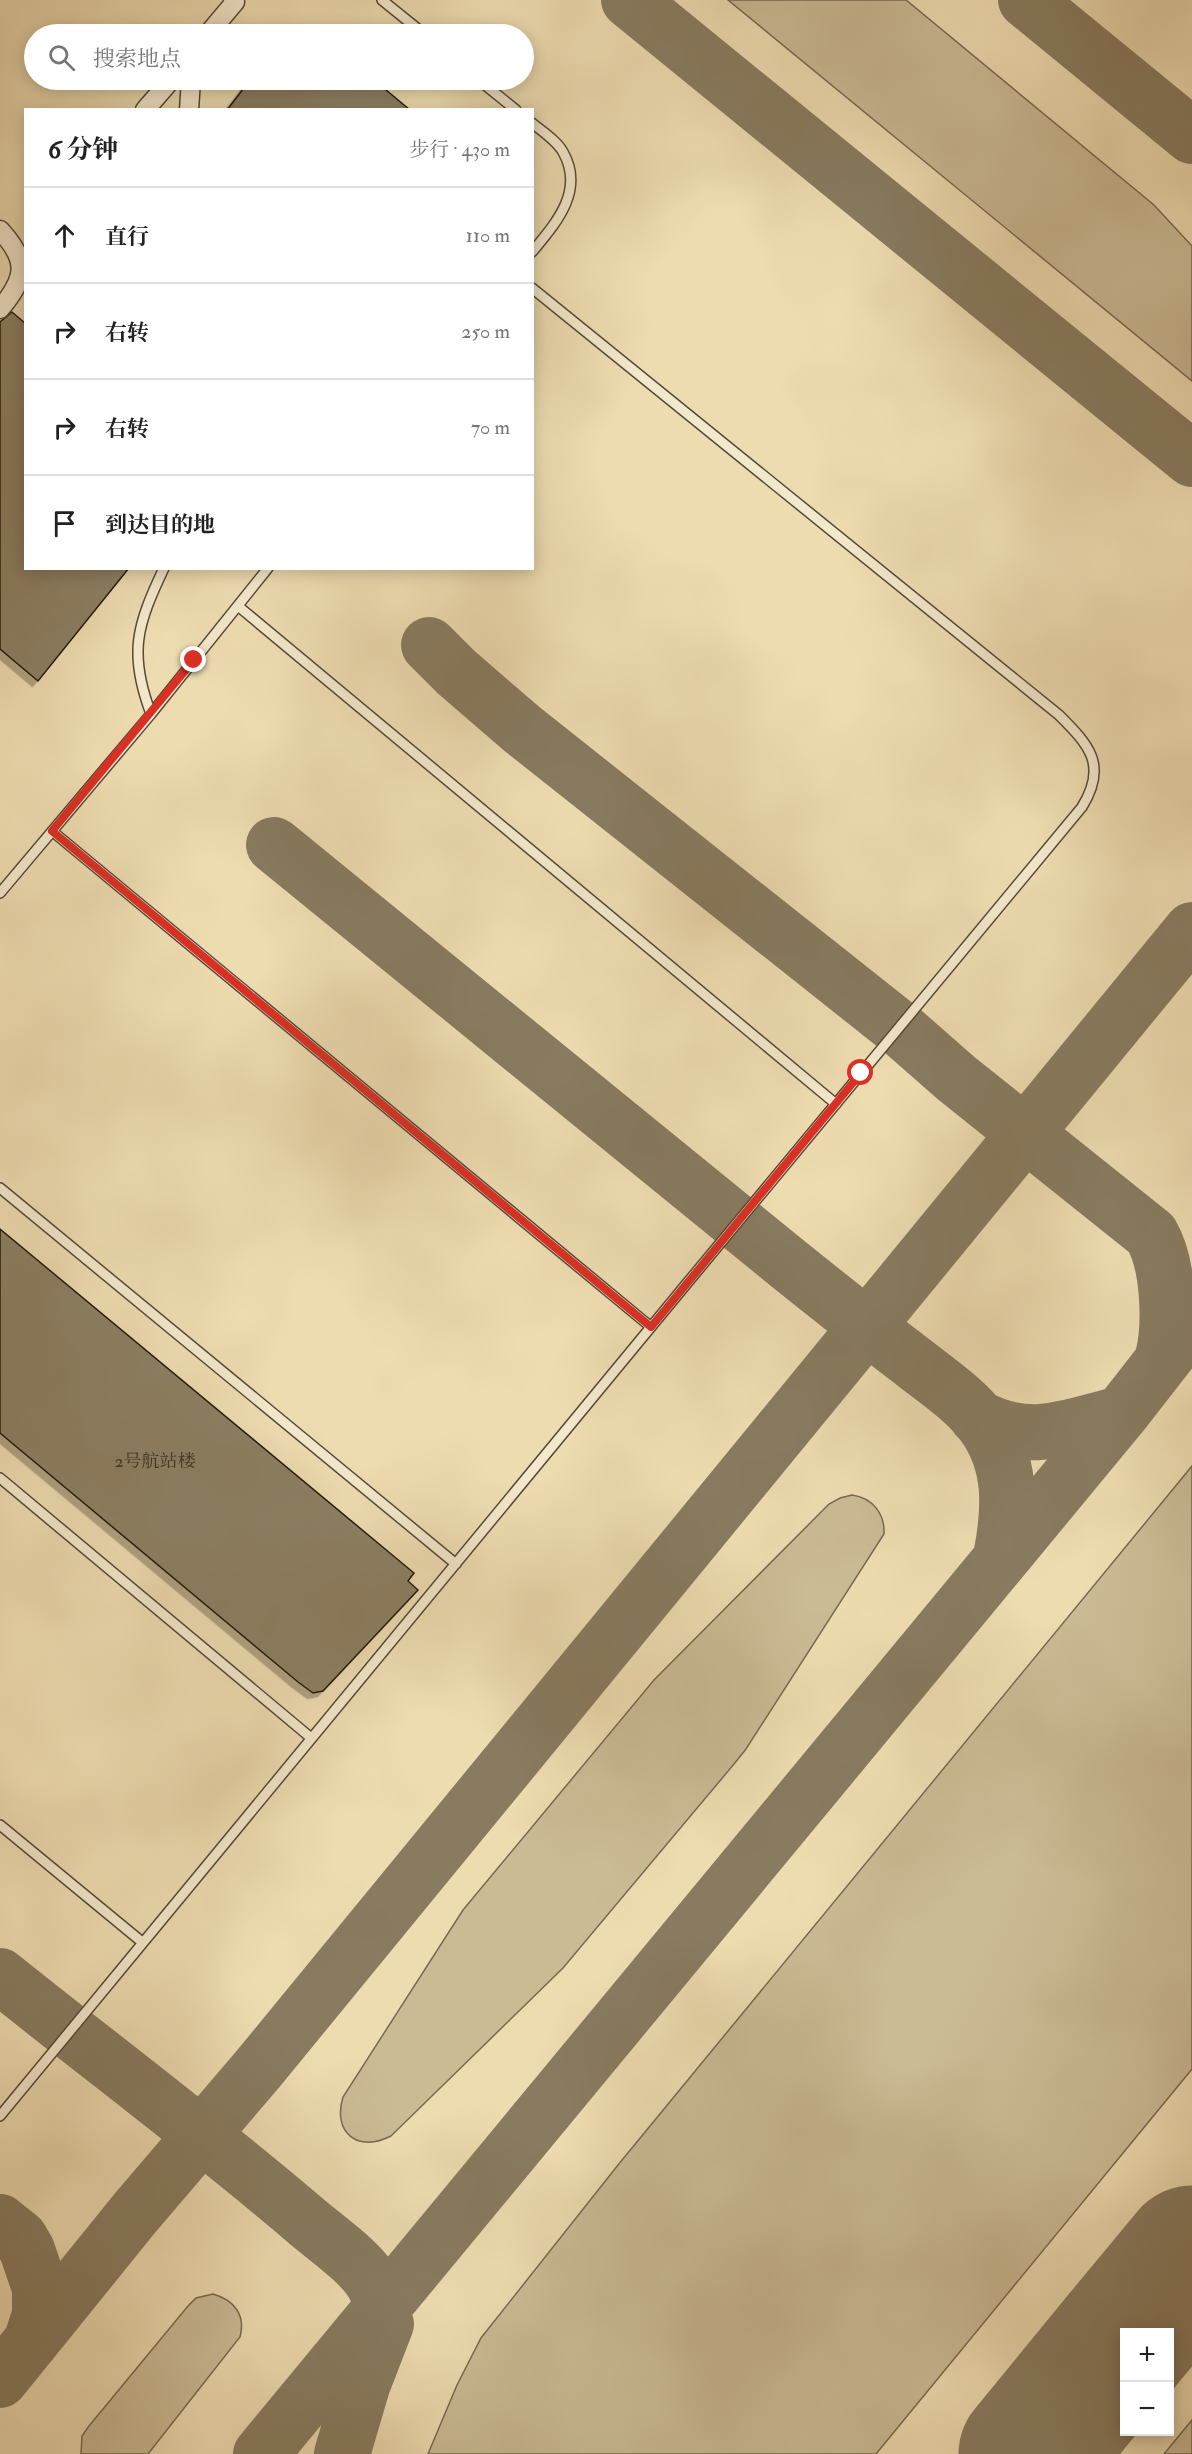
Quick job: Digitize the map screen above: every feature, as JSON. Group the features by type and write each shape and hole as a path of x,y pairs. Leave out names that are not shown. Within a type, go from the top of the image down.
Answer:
{"street":[{"path":"216,24 235,2 233,0"},
{"path":"148,108 163,90"},
{"path":"189,108 190,90"},
{"path":"0,230 11,241 22,272 13,294 0,309"}],"lane":[{"path":"382,0 412,24"},
{"path":"491,90 514,108"},
{"path":"534,125 563,150 572,175 568,203 557,222 534,250"},
{"path":"0,2116 310,1737 456,1564 1082,807 1090,793 1094,778 1091,752 1082,738 1059,715 534,290"},
{"path":"151,714 142,691 137,660 138,630 163,570"},
{"path":"1,889 151,714 266,570"},
{"path":"238,606 836,1104"},
{"path":"52,831 651,1327"},
{"path":"0,1188 456,1564"},
{"path":"0,1478 310,1737"},
{"path":"0,1825 142,1942"}],"shaded area":[{"path":"728,0 906,0 1154,205 1192,246 1192,381"},
{"path":"1192,1466 1192,2069 876,2454 428,2454 457,2385 481,2338 618,2165"},
{"path":"852,1495 872,1503 880,1514 884,1534 746,1749 563,1968 391,2136 379,2141 368,2142 358,2141 350,2136 341,2121 343,2097 463,1910 654,1680 829,1504"},
{"path":"213,2294 227,2300 237,2310 241,2322 240,2337 148,2454 81,2454 82,2436 89,2426 188,2306 196,2298"},
{"path":"1192,2420 1192,2454 1164,2454"}],"building":[{"path":"242,90 386,90 408,108 229,108"},
{"path":"12,312 24,322 24,570 127,570 38,681 0,649 0,322"},
{"path":"0,1229 414,1573 408,1581 418,1590 323,1691 313,1693 298,1682 0,1433"}],"taxiway":[{"path":"629,0 1192,459"},
{"path":"1026,0 1192,136"},
{"path":"429,645 456,672 522,729 899,1028 956,1078 1151,1234 1162,1261 1167,1294 1167,1328 1163,1357"},
{"path":"274,845 792,1267 969,1407 993,1440 1004,1472 1007,1506 1001,1557"},
{"path":"0,2380 135,2213 258,2069 1192,930"},
{"path":"261,2454 1121,1414 1192,1323"},
{"path":"977,1417 1014,1431 1032,1432 1066,1428 1121,1414"},
{"path":"0,1976 231,2158 353,2260 369,2278 380,2300 382,2319 378,2339"},
{"path":"0,2222 20,2238 27,2250 40,2288 40,2315 31,2342"},
{"path":"342,2454 362,2386 386,2324"}],"runway":[{"path":"1132,2328 1192,2256"},
{"path":"1029,2454 1120,2343"}],"route":[{"path":"194,660 52,831 651,1327 861,1073"}]}
